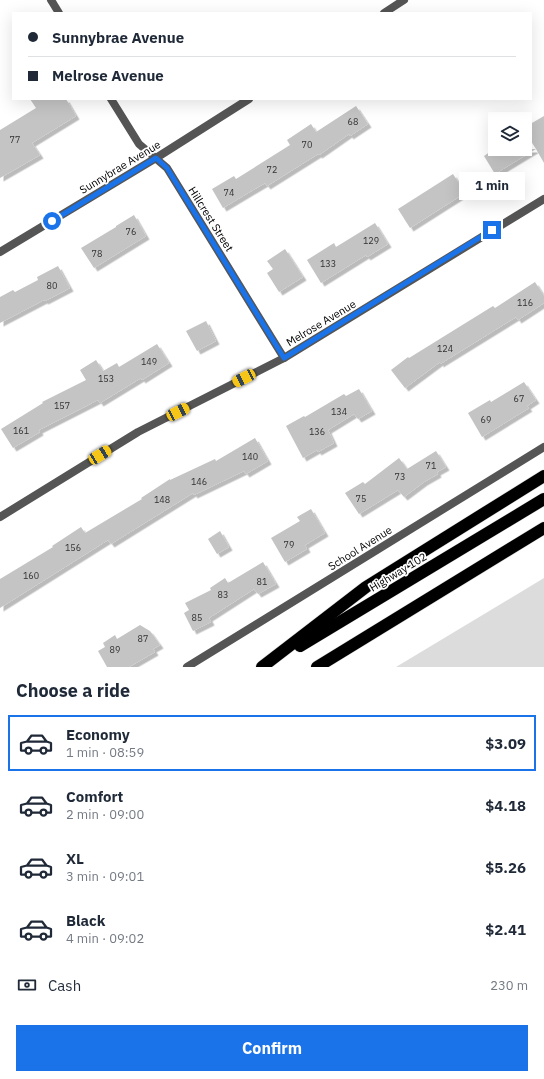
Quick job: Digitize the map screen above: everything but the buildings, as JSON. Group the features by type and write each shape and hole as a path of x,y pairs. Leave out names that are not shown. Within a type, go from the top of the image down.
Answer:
{"highway":[{"path":"262,667 366,588 544,476"},
{"name":"Highway 102","path":"266,667 544,499"},
{"path":"317,667 544,528"},
{"path":"487,563 544,533"}],"street":[{"path":"51,0 58,12"},
{"path":"386,12 404,0"},
{"name":"Hillcrest Street","path":"112,100 138,144 167,168 284,358"},
{"name":"Sunnybrae Avenue","path":"0,252 156,158 247,100"},
{"name":"Melrose Avenue","path":"0,517 138,432 284,358 544,199"},
{"name":"School Avenue","path":"187,667 544,447"}],"shaded area":[{"path":"544,578 544,667 396,667"}],"route":[{"path":"52,221 156,158 167,168 284,358 492,230"}]}
